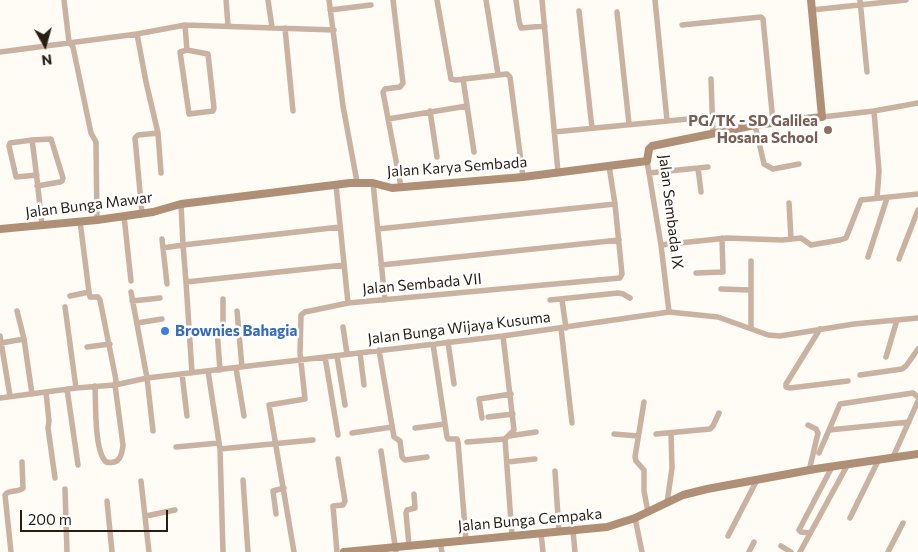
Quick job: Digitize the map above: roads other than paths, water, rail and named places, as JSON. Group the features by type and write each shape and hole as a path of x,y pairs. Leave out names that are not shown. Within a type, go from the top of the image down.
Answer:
{"street":[{"path":"64,0 69,42 74,47 91,133 96,142 97,220"},
{"path":"226,0 228,25"},
{"path":"268,0 272,27"},
{"path":"329,0 343,106 358,182"},
{"path":"392,0 403,82 400,87 383,90 383,101 401,188"},
{"path":"437,0 450,77 453,80 507,74 511,80 523,177"},
{"path":"486,0 498,74"},
{"path":"516,0 521,28 545,26"},
{"path":"542,0 558,172"},
{"path":"655,0 667,120"},
{"path":"811,0 822,117"},
{"path":"812,10 860,3 906,0"},
{"path":"860,3 867,72"},
{"path":"330,10 371,5"},
{"path":"579,11 592,128"},
{"path":"617,12 629,124"},
{"path":"682,25 761,17 763,19 773,122"},
{"path":"0,52 137,34 185,25 334,30"},
{"path":"185,25 187,50"},
{"path":"285,28 293,111"},
{"path":"137,34 158,133 161,173"},
{"path":"187,50 208,54 213,111 189,114 180,52 187,50"},
{"path":"463,79 474,152"},
{"path":"710,79 713,134"},
{"name":"Jalan Sembada IX","path":"669,312 661,245 647,161 649,149 652,146 773,122 874,111 918,103"},
{"path":"388,118 467,106"},
{"path":"430,111 438,156"},
{"path":"874,111 879,171 877,198"},
{"path":"554,132 688,119"},
{"path":"755,125 764,164 773,169 799,164"},
{"path":"142,213 135,138 138,135 158,133"},
{"path":"36,175 16,177 9,146 11,143 52,139 63,178 60,182 37,186"},
{"path":"32,140 42,225"},
{"name":"Jalan Karya Sembada","path":"180,204 336,184 358,182 373,183 386,188 401,188 523,177 647,161"},
{"path":"381,265 619,240 609,166"},
{"path":"649,173 708,167"},
{"path":"698,168 701,192"},
{"path":"373,183 385,300"},
{"name":"Jalan Sembada VII","path":"336,184 348,303 617,279 622,274 619,240"},
{"path":"661,245 722,238 802,239 811,245 844,239 860,201 918,194"},
{"path":"868,257 887,198"},
{"path":"789,203 791,240"},
{"path":"180,204 192,373"},
{"name":"Jalan Bunga Mawar","path":"0,229 97,220 153,212 180,204"},
{"path":"378,229 615,204"},
{"path":"899,259 918,210"},
{"path":"124,216 131,281"},
{"path":"80,221 90,297 99,298 116,380 115,385 123,444 122,454 117,462 110,463 103,460 101,456 95,386"},
{"path":"163,248 340,227"},
{"path":"696,273 723,272 722,238"},
{"path":"162,239 167,284"},
{"path":"751,261 751,328"},
{"path":"186,282 344,265"},
{"path":"721,289 750,290"},
{"path":"70,296 89,292"},
{"path":"131,292 147,378 153,432"},
{"path":"550,300 618,294 623,294 630,298"},
{"path":"132,301 160,298"},
{"path":"220,370 217,330 223,326 223,299"},
{"path":"562,300 572,423"},
{"path":"294,552 269,405 304,400 300,360 301,315 304,312 348,303"},
{"path":"65,306 76,388"},
{"path":"17,311 24,339 32,394"},
{"path":"237,311 239,368 244,416"},
{"name":"Jalan Bunga Wijaya Kusuma","path":"0,398 115,385 147,378 503,336 669,312 718,317 768,334 780,336 918,318"},
{"path":"136,323 162,319"},
{"path":"886,358 898,320"},
{"path":"343,327 347,354"},
{"path":"820,330 786,384 786,387 848,381"},
{"path":"0,336 10,396"},
{"path":"503,336 514,430 507,437 512,536"},
{"path":"1,343 24,339"},
{"path":"448,342 454,384"},
{"path":"88,347 110,344"},
{"path":"432,344 447,438 457,439 458,442 466,540"},
{"path":"860,375 902,369 918,349"},
{"path":"379,350 394,437 400,441 403,459 427,457"},
{"path":"360,353 364,385"},
{"path":"337,356 345,405"},
{"path":"325,357 338,435"},
{"path":"208,372 219,447 224,552"},
{"path":"182,374 188,416"},
{"path":"67,389 78,466"},
{"path":"46,392 48,428 55,478"},
{"path":"819,453 840,404 913,393 918,397"},
{"path":"511,394 480,399 485,418 513,414"},
{"path":"893,457 918,401"},
{"path":"644,402 635,460 644,470 644,491 648,512"},
{"path":"656,434 710,429 719,413"},
{"path":"829,430 909,422"},
{"path":"415,428 445,424"},
{"path":"808,425 816,429 818,433 809,471"},
{"path":"352,433 392,427"},
{"path":"467,442 536,432"},
{"path":"667,503 672,468 671,433"},
{"path":"614,434 638,436"},
{"path":"176,447 219,447 313,440"},
{"path":"381,451 395,550"},
{"name":"Jalan Bunga Cempaka","path":"344,552 395,550 409,545 573,531 615,525 697,491 848,464 918,454"},
{"path":"337,552 333,506 343,505 345,502 338,459"},
{"path":"507,462 535,459"},
{"path":"850,518 879,459"},
{"path":"11,552 5,495 9,492 18,492 23,488 22,462"},
{"path":"800,552 848,464"},
{"path":"810,533 799,530 832,467"},
{"path":"555,471 559,532"},
{"path":"243,480 248,552"},
{"path":"728,536 757,480"},
{"path":"141,481 149,552"},
{"path":"276,514 273,491 284,488"},
{"path":"65,489 67,552"},
{"path":"409,545 406,513 407,510 415,508 414,494"},
{"path":"107,502 112,552"},
{"path":"146,516 174,510"},
{"path":"635,518 642,552"},
{"path":"888,552 903,523"},
{"path":"573,531 575,552"},
{"path":"541,533 543,552"},
{"path":"440,542 442,552"},
{"path":"749,552 754,542"},
{"path":"781,546 791,552"}],"place":[{"name":"PG/TK - SD Galilea Hosana School","path":"828,130"},
{"name":"Brownies Bahagia","path":"165,331"}]}
